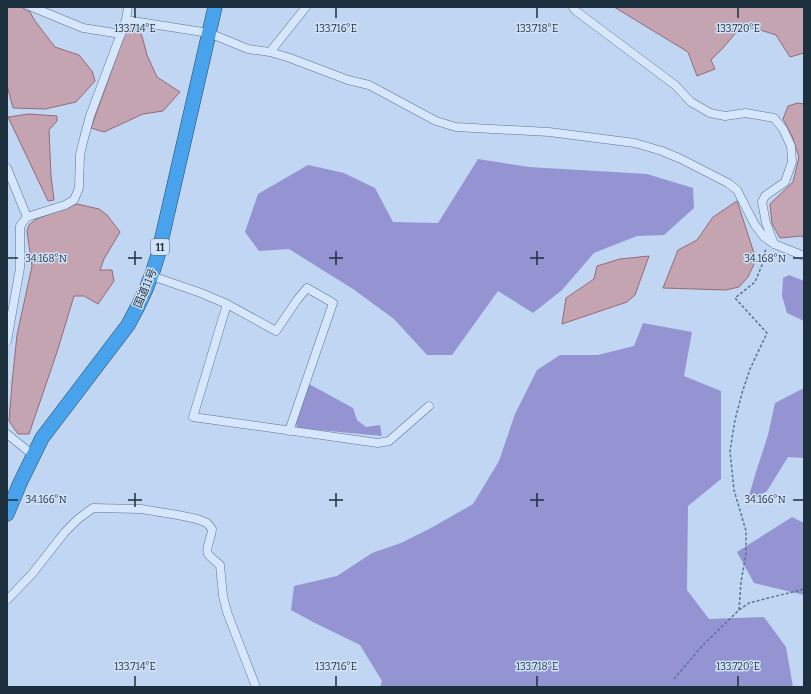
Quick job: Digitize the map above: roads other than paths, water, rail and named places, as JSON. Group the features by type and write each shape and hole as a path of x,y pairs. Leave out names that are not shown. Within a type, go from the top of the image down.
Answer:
{"highway":[{"name":"国道11号","path":"7,514 32,455 46,432 128,325 137,310 152,276 215,7"}],"street":[{"path":"32,7 83,28 121,34"},
{"path":"7,341 20,268 20,226 27,217 65,205 74,200 79,188 80,155 90,116 126,20 128,7"},
{"path":"270,52 306,7"},
{"path":"573,7 576,11 675,84 691,102 710,113 725,116 746,113 774,118 783,130 791,146 792,162 785,182 765,196 762,202 770,245"},
{"path":"126,20 209,33 248,50 270,52 290,58 348,80 369,85 436,121 456,127 549,132 635,143 662,151 728,182 737,190 755,225 770,245 804,256"},
{"path":"7,168 27,217"},
{"path":"152,276 201,293 227,304 276,331 307,288 332,303 288,431"},
{"path":"227,304 193,417 378,443 389,441 429,406"},
{"path":"7,434 32,455"},
{"path":"7,600 32,574 65,532 78,519 93,508 141,509 178,514 197,519 207,523 212,529 212,534 207,549 208,554 220,565 223,596 227,612 256,687"}]}
